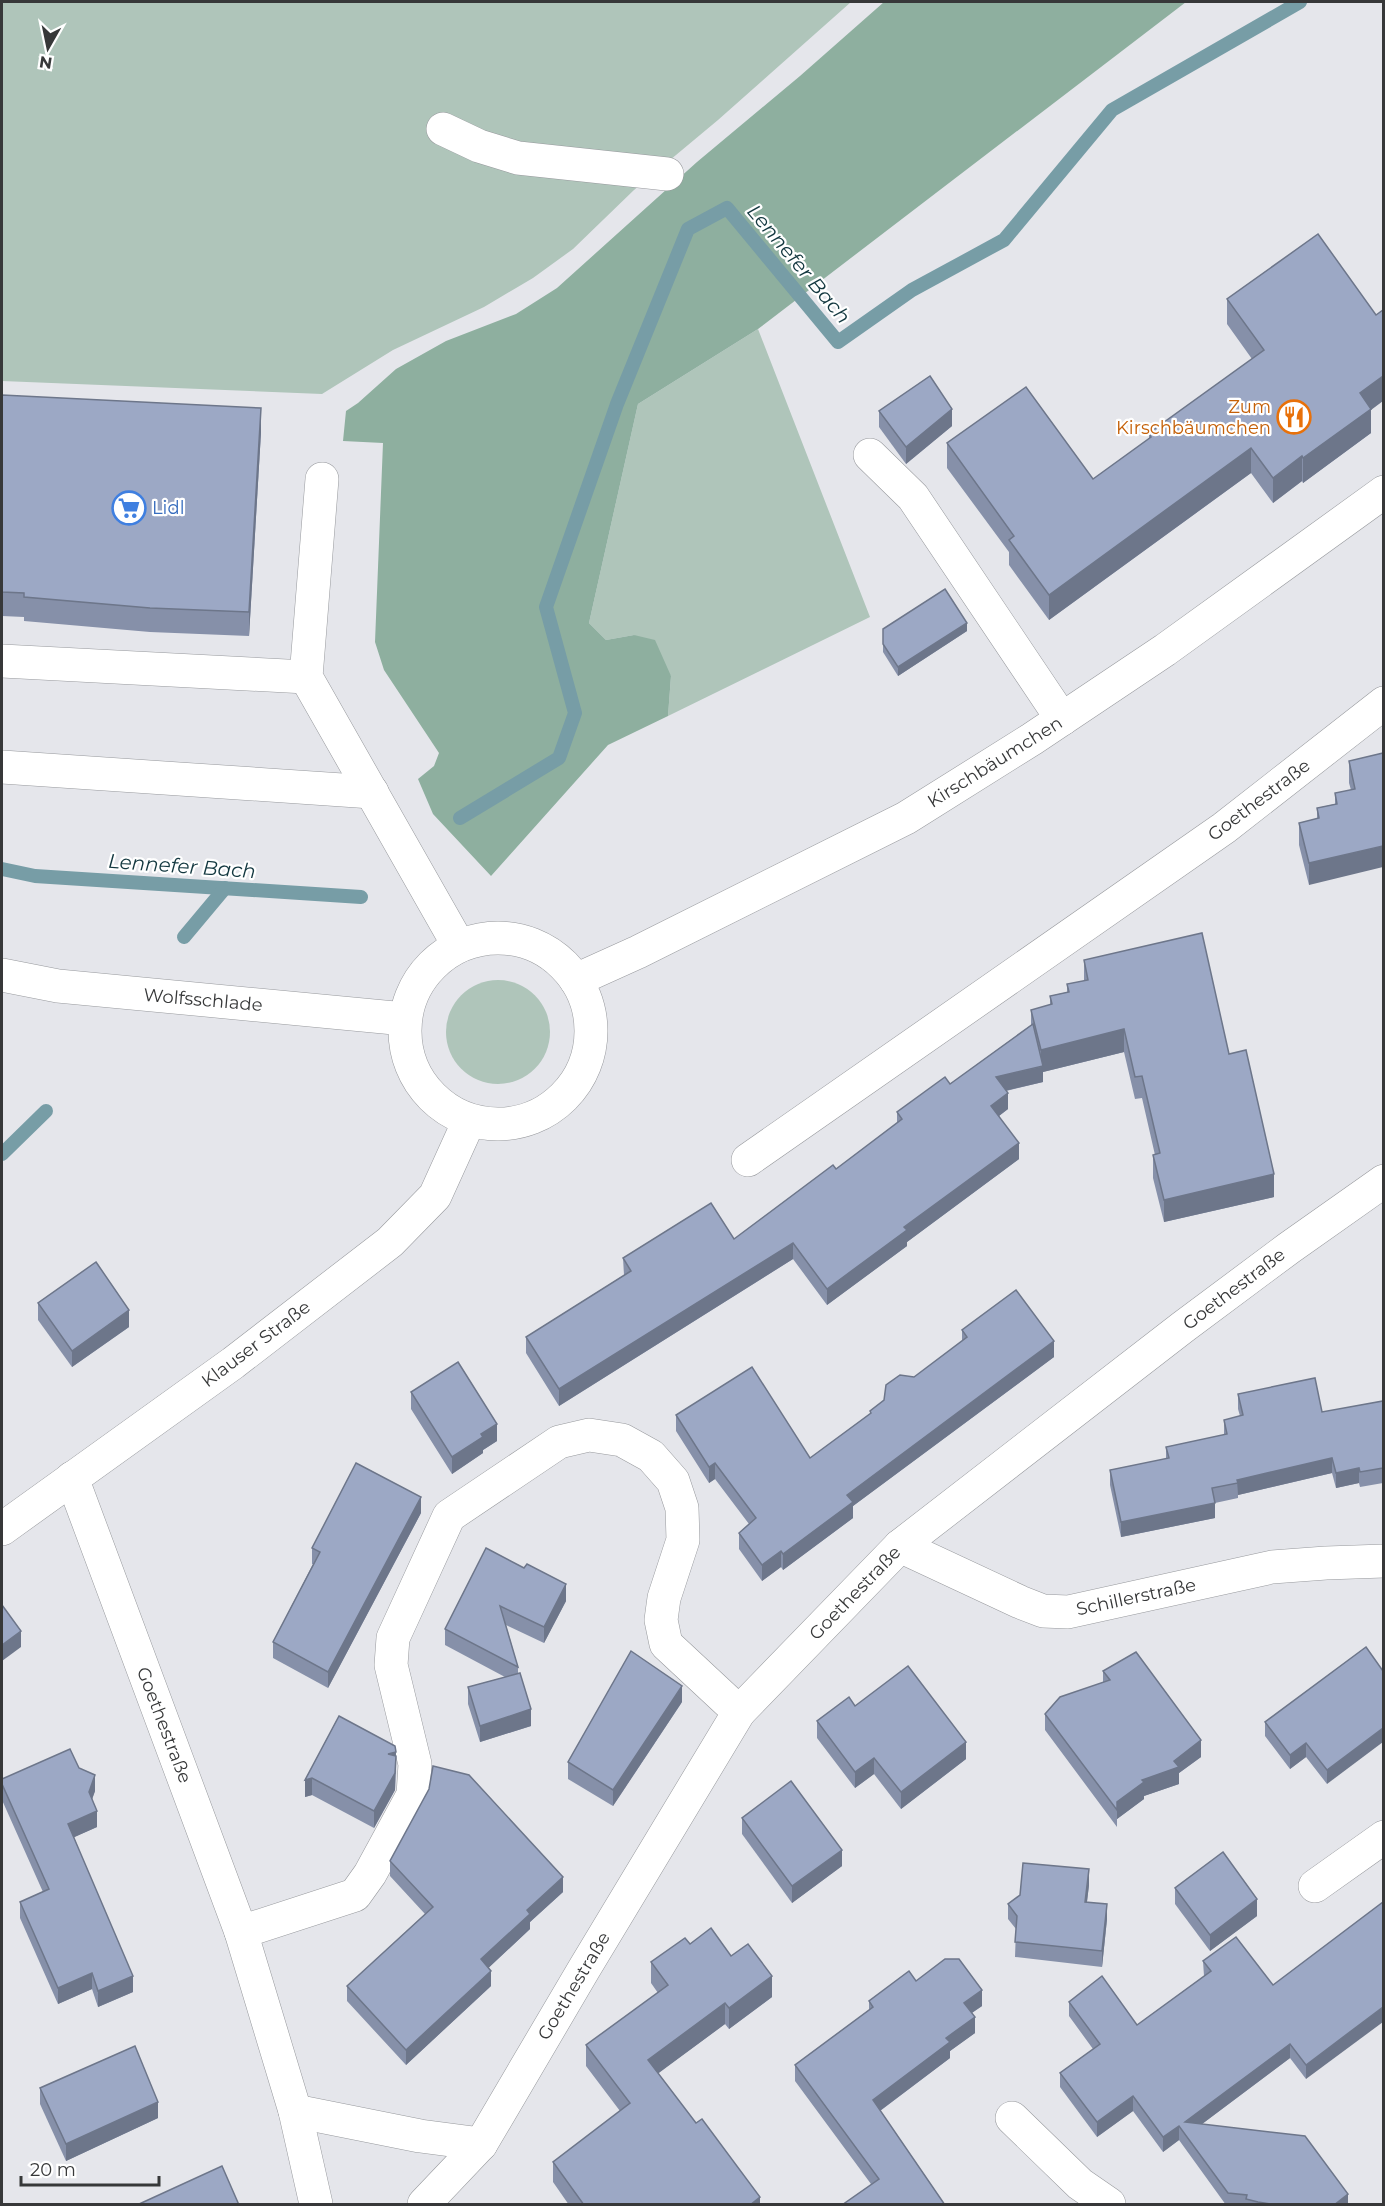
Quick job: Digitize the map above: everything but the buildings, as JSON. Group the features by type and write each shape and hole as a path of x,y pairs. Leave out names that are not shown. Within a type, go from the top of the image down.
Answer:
{"street":[{"path":"443,129 479,146 519,158 667,174"},
{"path":"870,455 913,496 1062,719"},
{"path":"322,479 306,677 459,946"},
{"name":"Kirschbäumchen","path":"576,980 638,952 906,818 1062,719 1165,650 1383,492"},
{"path":"2,661 306,677"},
{"name":"Goethestraße","path":"748,1160 1224,828 1383,703"},
{"path":"2,767 372,792"},
{"path":"491,938 524,942 553,956 576,980 588,1006 591,1034 586,1063 572,1088 552,1107 526,1120 498,1125 469,1121 441,1105 418,1082 406,1052 405,1019 411,996 423,975 439,958 459,946 491,938"},
{"name":"Wolfsschlade","path":"2,975 58,986 405,1019"},
{"name":"Klauser Straße","path":"2,1529 233,1363 390,1242 435,1196 469,1121"},
{"name":"Goethestraße","path":"424,2205 481,2145 584,1969 740,1712 900,1546 1183,1327 1383,1181"},
{"path":"242,1932 355,1894 370,1874 412,1795 415,1764 391,1665 393,1638 449,1516 559,1442 589,1435 622,1440 651,1456 673,1481 682,1508 683,1540 664,1598 662,1620 666,1644 740,1712"},
{"name":"Goethestraße","path":"72,1478 242,1932 295,2111 316,2205"},
{"name":"Schillerstraße","path":"900,1546 1042,1611 1068,1612 1272,1568 1326,1563 1383,1562"},
{"path":"1315,1886 1383,1837"},
{"path":"295,2111 420,2136 481,2145"},
{"path":"1012,2118 1080,2184 1109,2205"}],"green space":[{"path":"2,2 851,2 718,120 634,190 573,249 533,278 484,307 393,350 322,394 2,381"},
{"path":"884,2 1186,2 758,329 638,404 589,623 606,640 634,635 655,640 671,676 668,716 608,745 491,876 433,814 418,779 434,766 439,753 384,670 375,642 383,443 343,441 346,411 396,369 446,341 516,314 557,288 697,162"},
{"path":"758,329 870,617 668,716 671,676 634,635 606,640 589,623 638,404"},
{"path":"498,980 518,984 535,995 546,1012 550,1032 546,1052 535,1069 518,1080 498,1084 478,1080 461,1069 450,1052 446,1032 450,1012 461,995 478,984"}],"waterway":[{"name":"Lennefer Bach","path":"460,818 559,758 575,713 546,607 617,404 688,229 727,208 838,342 912,290 1004,240 1112,110 1300,2"},
{"name":"Lennefer Bach","path":"2,869 35,876 361,897"},
{"path":"184,937 225,888"},
{"path":"2,1154 46,1111"}],"place":[{"name":"Zum Kirschbäumchen","path":"1294,417"},
{"name":"Lidl","path":"129,508"}]}
